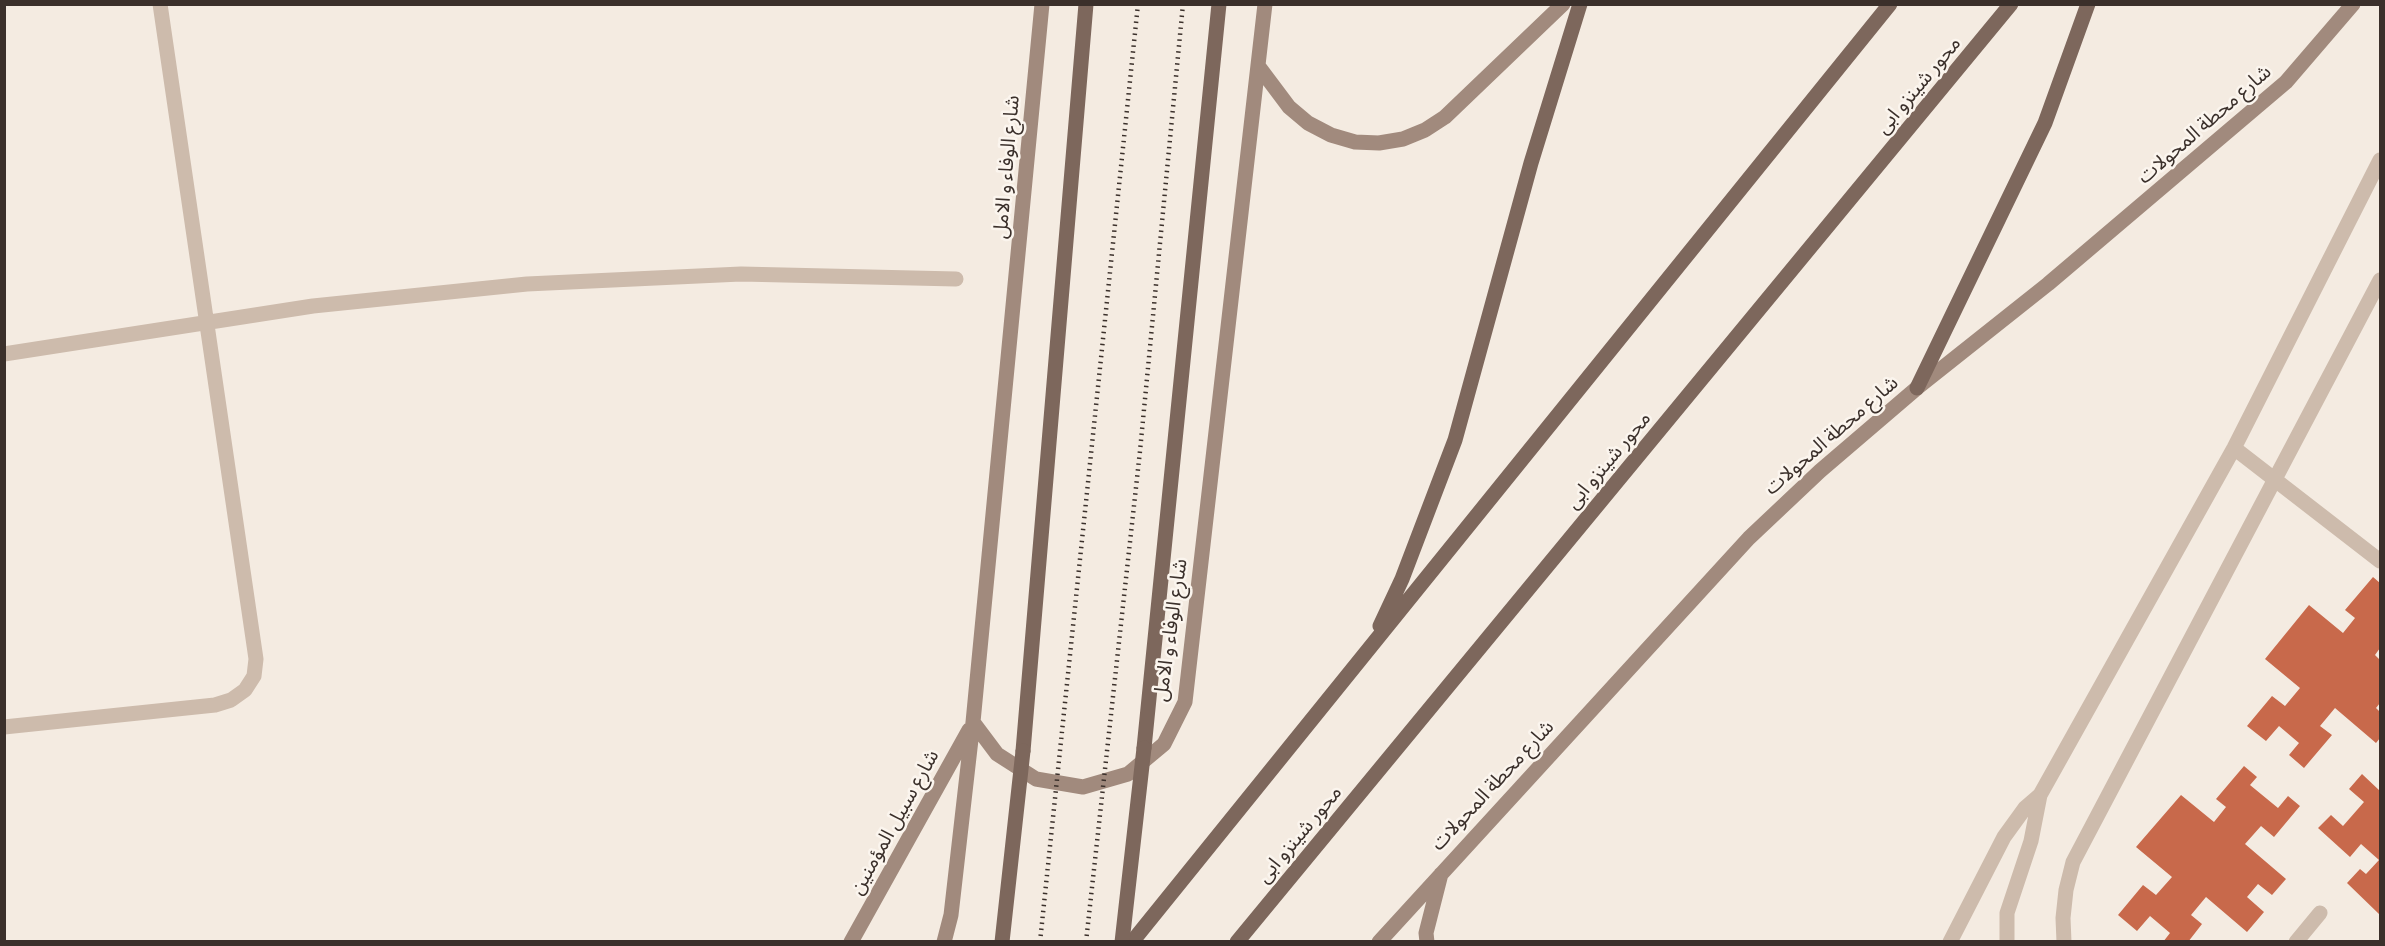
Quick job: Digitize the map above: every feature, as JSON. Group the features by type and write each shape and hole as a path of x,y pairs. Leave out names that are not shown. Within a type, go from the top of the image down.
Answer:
{"main road":[{"path":"1002,942 1023,751 1086,4"},
{"path":"1122,942 1144,747 1219,4"},
{"path":"1369,649 1407,568 1455,440 1531,163 1580,4"},
{"path":"1132,942 1890,4"},
{"name":"محور شينزو ابى","path":"1237,942 2011,4"},
{"path":"1917,388 2045,123 2088,4"}],"street":[{"path":"4,727 215,705 231,700 244,690 254,676 256,658 160,4"},
{"name":"شارع الوفاء و الامل","path":"1042,4 973,722 997,754 1036,779 1083,787 1128,774 1155,752 1164,744 1185,702 1265,4"},
{"path":"1259,67 1289,107 1308,123 1331,135 1355,142 1379,143 1403,139 1425,130 1445,117 1563,4"},
{"name":"شارع محطة المحولات","path":"1379,942 1749,538 1820,471 1917,388 2048,284 2286,82 2354,4"},
{"path":"2007,942 2007,913 2031,841 2040,795 2234,448 2380,160"},
{"path":"4,354 207,322 408,295 539,283 741,274 956,279"},
{"path":"2064,942 2063,918 2066,890 2073,862 2380,280"},
{"path":"2234,448 2380,561"},
{"path":"944,942 951,915 973,722"},
{"name":"شارع سبيل المؤمنين","path":"852,942 973,722"},
{"path":"1950,942 2004,837 2025,808 2040,795"},
{"path":"1427,942 1426,933 1442,871"},
{"path":"2296,942 2320,913"}],"building":[{"path":"2373,577 2380,583 2380,648 2375,655 2380,660 2380,703 2376,708 2380,712 2380,738 2376,743 2335,708 2320,726 2332,735 2304,768 2289,755 2299,743 2279,726 2266,741 2247,726 2272,696 2285,706 2300,688 2265,659 2309,605 2343,633 2355,618 2345,610"},
{"path":"2244,766 2257,777 2250,785 2278,808 2288,796 2300,806 2274,837 2261,826 2245,844 2286,879 2272,895 2258,884 2247,897 2264,912 2247,932 2206,897 2191,915 2202,924 2188,942 2163,942 2170,933 2150,916 2137,931 2118,915 2143,885 2156,895 2172,877 2136,847 2181,795 2214,822 2226,807 2216,799"},
{"path":"2362,774 2380,791 2380,915 2347,883 2360,869 2366,874 2379,860 2361,844 2350,857 2318,828 2331,815 2343,826 2364,802 2349,789"}],"railway":[{"path":"1040,942 1138,4"},
{"path":"1086,942 1140,451 1183,4"}]}
